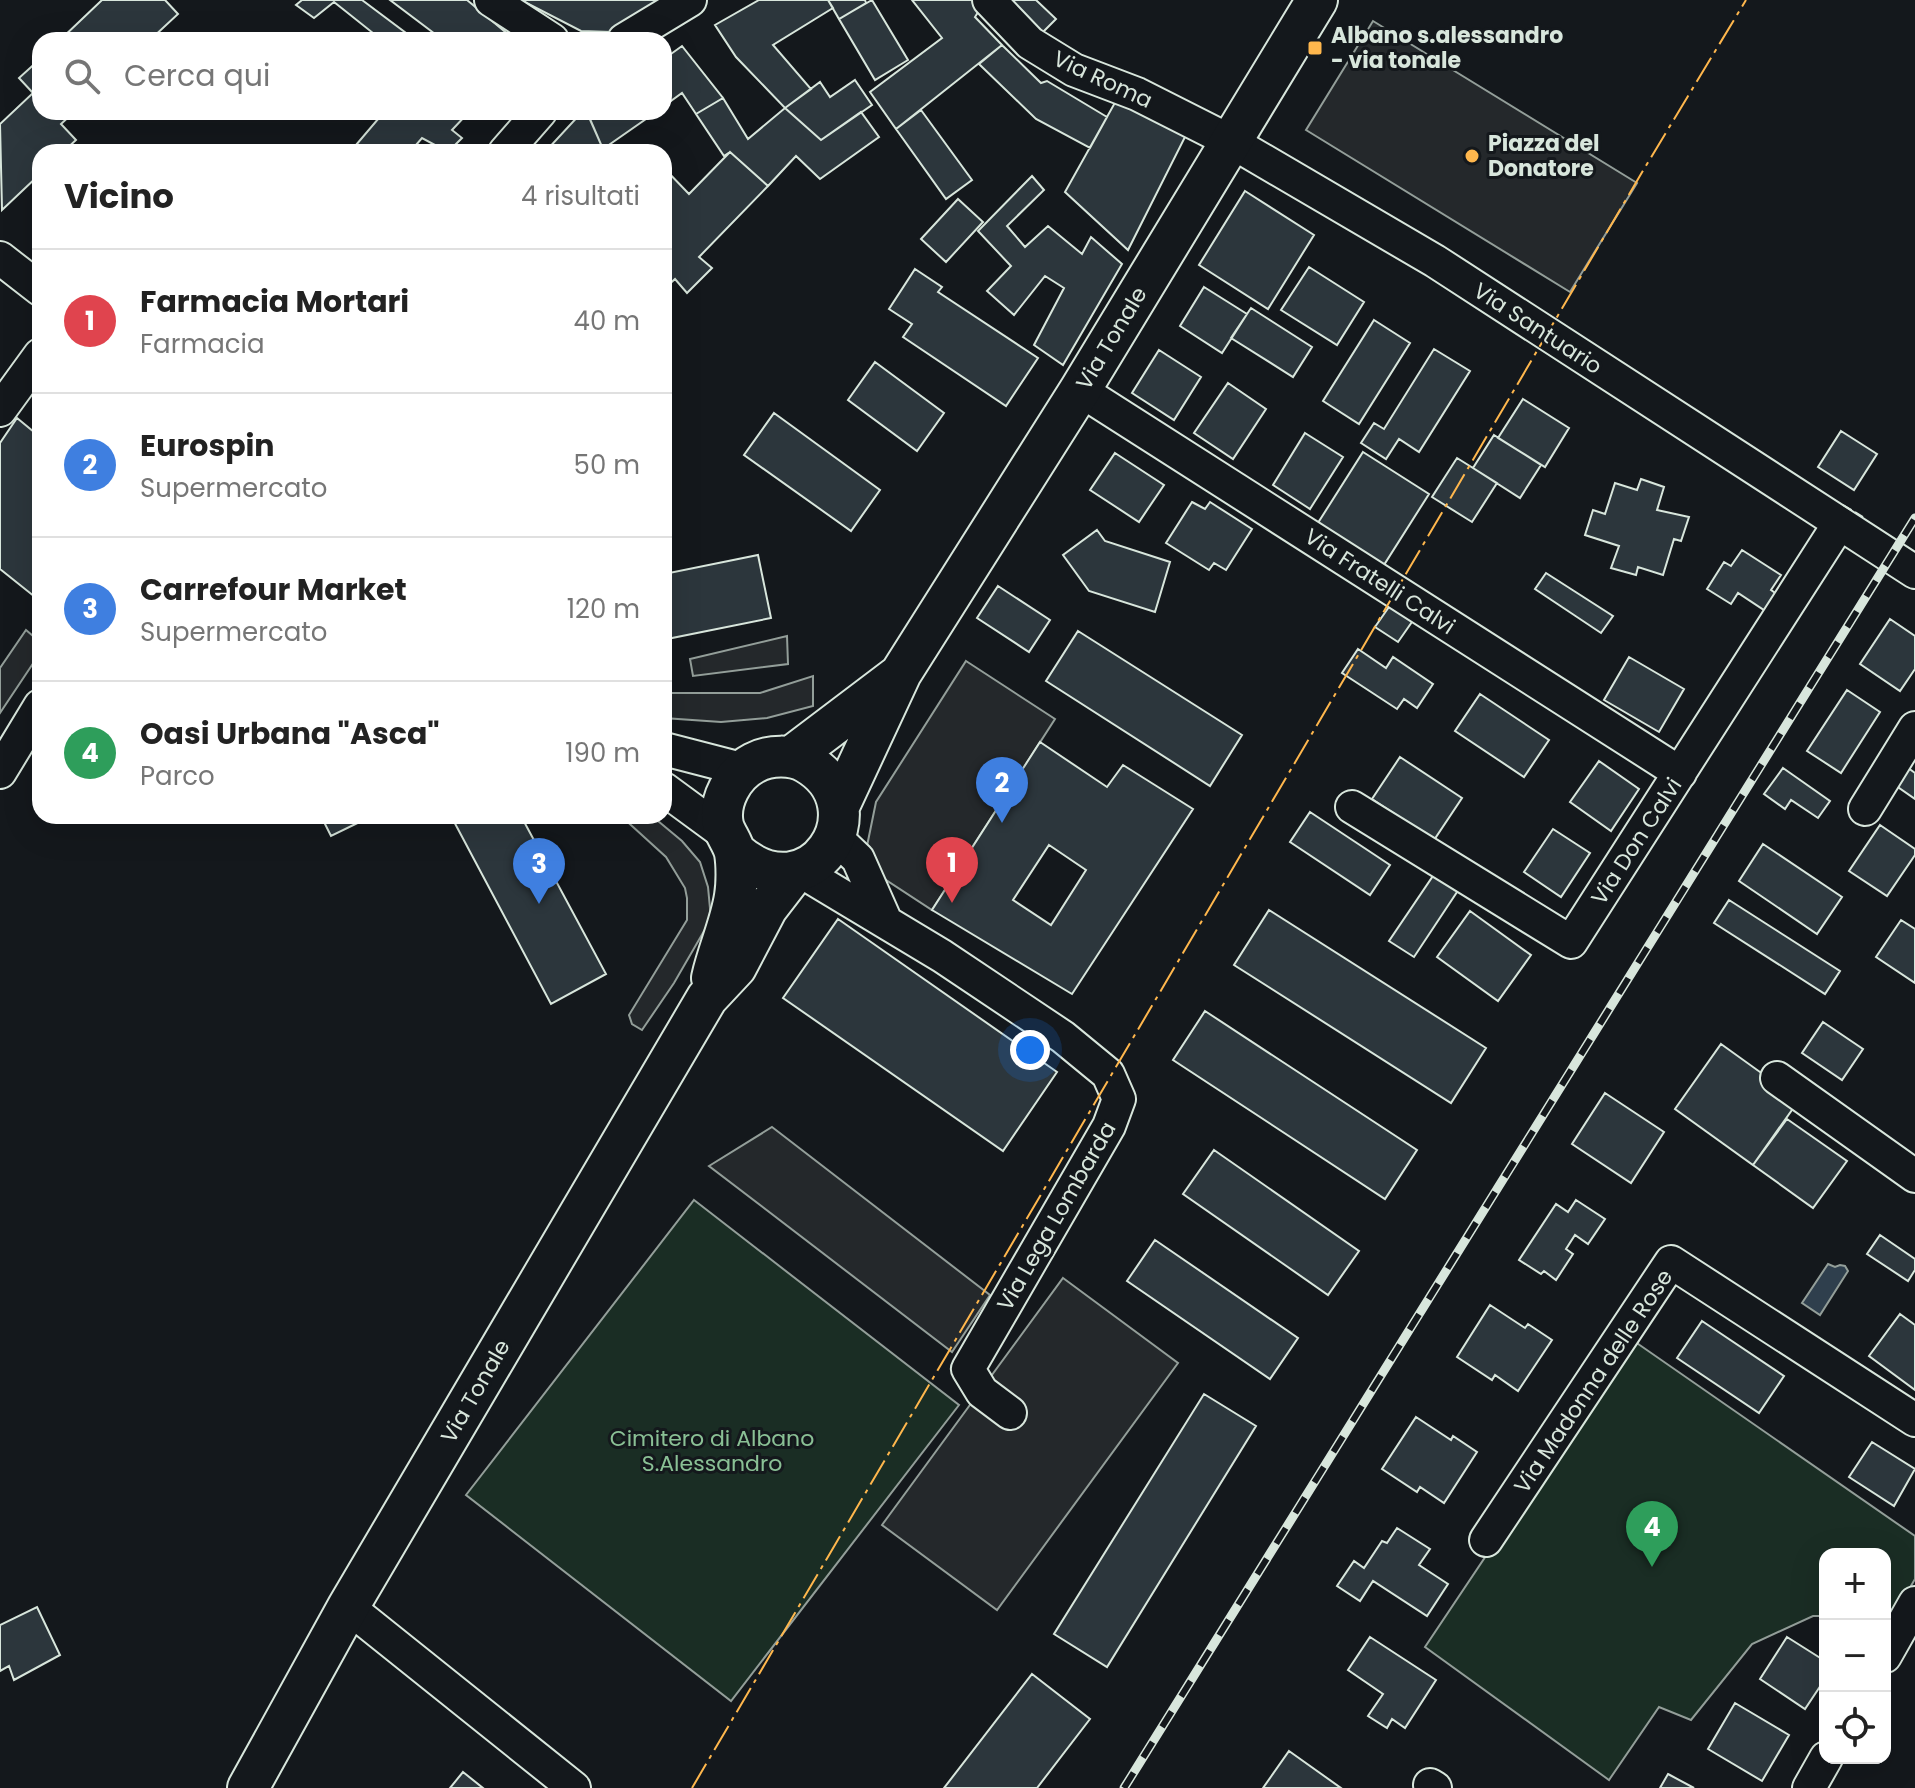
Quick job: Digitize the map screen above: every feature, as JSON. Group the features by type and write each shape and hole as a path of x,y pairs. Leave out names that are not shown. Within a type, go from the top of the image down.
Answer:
{"main road":[{"name":"Via Tonale","path":"248,1788 348,1607 707,998 736,967 767,908 796,872 812,865 824,854 901,673 1080,390 1317,0"},
{"name":"Via Tonale","path":"707,998 735,896 732,844 723,825 723,807 729,788 754,763 770,757 791,757 901,673"},
{"path":"791,757 821,772 832,787 837,822"},
{"path":"732,844 750,866 762,871 796,872"}],"street":[{"path":"491,0 540,32"},
{"path":"637,32 690,0"},
{"name":"Via Roma","path":"989,0 1030,43 1074,70 1137,94 1230,141"},
{"path":"512,144 533,120"},
{"name":"Via Santuario","path":"1230,141 1435,261 1915,572"},
{"path":"0,258 32,283"},
{"path":"0,410 32,366"},
{"name":"Via Fratelli Calvi","path":"1080,390 1680,773"},
{"name":"Via Don Calvi","path":"1352,807 1571,942 1839,524"},
{"path":"0,772 32,719"},
{"path":"1865,809 1915,728"},
{"path":"672,751 745,770"},
{"path":"672,795 732,844"},
{"path":"837,822 858,859 886,922"},
{"name":"Via Lega Lombarda","path":"796,872 942,956 1063,1037 1108,1074 1119,1099 1109,1126 968,1369 982,1392 1010,1413"},
{"path":"1777,1078 1915,1176"},
{"name":"Via Madonna delle Rose","path":"1486,1540 1671,1262 1915,1420"},
{"path":"1891,1645 1915,1603"},
{"path":"348,1607 574,1788"},
{"path":"1809,1788 1823,1764"}],"green space":[{"name":"Cimitero di Albano S.Alessandro","path":"694,1200 959,1405 731,1701 466,1495"},
{"path":"1631,1339 1915,1536 1915,1579 1891,1620 1891,1548 1819,1548 1819,1616 1752,1644 1691,1720 1659,1707 1609,1780 1425,1647"}],"shaded area":[{"name":"Piazza del Donatore","path":"1373,21 1637,183 1570,292 1306,130"},
{"path":"26,630 32,635 32,665 0,713 0,668"},
{"path":"787,636 788,664 693,676 690,659"},
{"path":"966,661 1055,719 932,910 880,876 867,846 876,802"},
{"path":"813,676 813,706 767,718 721,722 672,719 672,693 760,693"},
{"path":"630,824 662,824 700,862 708,887 711,919 642,1030 632,1024 629,1015 687,920 685,888 666,857"},
{"path":"772,1127 990,1295 952,1352 709,1166"},
{"path":"1063,1278 1178,1363 997,1610 882,1525"}],"water":[{"path":"1828,1264 1845,1266 1848,1271 1820,1315 1802,1303"}],"building":[{"path":"102,0 165,0 178,14 159,32 68,32"},
{"path":"302,0 362,0 405,32 372,32 334,2 314,18 296,5"},
{"path":"390,0 467,0 505,32 432,32"},
{"path":"521,0 660,0 612,32 581,31"},
{"path":"759,0 828,0 833,8 773,45 811,89 785,108 736,57 715,25"},
{"path":"828,0 865,0 866,3 839,19"},
{"path":"872,0 908,60 875,80 839,19"},
{"path":"912,0 972,0 980,9 975,17 1002,45 896,129 870,92 942,38"},
{"path":"1009,0 1036,0 1056,19 1043,32"},
{"path":"1002,45 1041,83 1047,81 1107,117 1090,148 1036,119 979,64"},
{"path":"682,46 723,98 696,114 682,93 672,100 672,53"},
{"path":"32,66 32,92 19,78"},
{"path":"855,80 872,105 821,140 785,108 820,82 830,97"},
{"path":"32,94 32,120 65,120 61,124 76,140 72,144 32,144 32,182 2,210 0,124"},
{"path":"723,98 748,139 785,108 821,140 861,112 879,137 820,179 796,156 768,186 730,152 724,156 696,114"},
{"path":"1117,99 1186,135 1128,250 1065,192"},
{"path":"921,110 972,180 946,199 896,129"},
{"path":"377,120 461,120 452,130 462,138 456,144 433,144 422,138 417,144 357,144"},
{"path":"575,120 590,120 601,144 552,144"},
{"path":"590,120 645,120 610,144 601,144"},
{"path":"730,152 768,186 699,257 712,268 687,293 675,279 672,282 672,176 689,194"},
{"path":"1032,176 1044,190 1007,226 1025,247 1048,226 1082,254 1091,237 1122,264 1063,365 1034,345 1064,288 1045,276 1014,315 987,291 1011,266 978,231"},
{"path":"1245,191 1314,235 1268,309 1199,265"},
{"path":"958,199 983,222 946,262 921,239"},
{"path":"1309,267 1364,302 1337,345 1281,310"},
{"path":"915,269 942,287 938,292 1038,358 1006,406 903,337 912,324 889,309"},
{"path":"1204,287 1247,314 1222,353 1180,326"},
{"path":"1251,308 1312,347 1293,377 1231,338"},
{"path":"1374,320 1410,343 1359,424 1323,401"},
{"path":"1434,349 1470,371 1419,452 1399,439 1386,459 1361,443 1374,423 1384,429"},
{"path":"1159,350 1201,377 1174,420 1132,393"},
{"path":"875,362 944,413 917,451 848,400"},
{"path":"1228,383 1266,409 1233,459 1194,433"},
{"path":"1523,399 1569,428 1545,467 1498,438"},
{"path":"774,413 880,490 851,531 744,455"},
{"path":"17,418 32,430 32,595 0,569 0,443"},
{"path":"1841,431 1877,454 1854,490 1818,467"},
{"path":"1305,433 1343,457 1310,509 1273,485"},
{"path":"1494,435 1541,465 1520,498 1473,468"},
{"path":"1363,452 1429,494 1382,568 1316,526"},
{"path":"1115,453 1164,485 1139,522 1090,490"},
{"path":"1457,458 1497,483 1472,522 1432,497"},
{"path":"1641,479 1664,487 1657,510 1689,517 1681,541 1674,539 1663,575 1638,567 1636,575 1611,568 1619,546 1585,535 1593,510 1605,514 1615,483 1637,490"},
{"path":"1192,502 1205,509 1210,502 1252,529 1226,570 1214,563 1209,570 1166,543"},
{"path":"1097,530 1105,541 1170,562 1155,612 1089,591 1063,555"},
{"path":"1742,550 1781,575 1771,590 1781,597 1770,614 1738,593 1731,604 1707,589 1724,562 1731,566"},
{"path":"758,555 771,618 672,638 672,572"},
{"path":"1546,573 1613,616 1601,633 1535,589"},
{"path":"998,586 1050,620 1029,652 977,618"},
{"path":"1391,604 1414,619 1398,642 1375,627"},
{"path":"1890,619 1915,636 1915,669 1900,691 1860,664"},
{"path":"1078,631 1242,735 1210,786 1046,681"},
{"path":"1358,649 1386,668 1393,657 1433,684 1417,708 1404,699 1397,709 1342,673"},
{"path":"1629,657 1684,689 1659,732 1604,700"},
{"path":"1847,690 1880,712 1841,773 1807,751"},
{"path":"1480,694 1549,740 1524,777 1455,731"},
{"path":"1040,742 1107,787 1123,765 1193,809 1072,994 932,910","holes":["1049,845 1086,870 1051,925 1013,900"]},
{"path":"1400,757 1462,798 1434,840 1372,799"},
{"path":"1599,761 1639,789 1611,831 1570,802"},
{"path":"1904,765 1915,773 1915,799 1892,783"},
{"path":"1783,768 1830,801 1818,818 1791,800 1785,809 1764,794"},
{"path":"1310,812 1390,865 1370,895 1290,842"},
{"path":"325,824 356,824 331,836"},
{"path":"455,824 525,824 606,974 551,1004"},
{"path":"1880,825 1915,849 1915,855 1887,896 1849,871"},
{"path":"1553,829 1590,853 1561,897 1524,872"},
{"path":"1763,844 1842,897 1817,934 1739,881"},
{"path":"1435,873 1459,889 1414,957 1389,941"},
{"path":"1729,900 1840,971 1825,994 1714,923"},
{"path":"1269,910 1486,1048 1451,1103 1234,965"},
{"path":"1470,911 1531,955 1498,1001 1437,957"},
{"path":"838,919 1057,1072 1003,1151 783,998"},
{"path":"1901,920 1915,929 1915,983 1876,957"},
{"path":"1205,1011 1417,1150 1385,1199 1173,1060"},
{"path":"1823,1022 1863,1049 1842,1080 1802,1053"},
{"path":"1721,1044 1799,1100 1753,1165 1675,1109"},
{"path":"1605,1093 1664,1132 1631,1183 1572,1144"},
{"path":"1787,1119 1847,1161 1813,1208 1753,1165"},
{"path":"1214,1150 1359,1251 1328,1295 1183,1194"},
{"path":"1576,1200 1605,1219 1588,1244 1575,1235 1566,1249 1573,1254 1556,1280 1519,1260 1556,1204 1568,1212"},
{"path":"1880,1235 1915,1259 1915,1270 1908,1281 1867,1254"},
{"path":"1155,1240 1298,1338 1270,1379 1127,1281"},
{"path":"1490,1305 1525,1328 1528,1324 1552,1340 1518,1391 1495,1375 1492,1380 1457,1357"},
{"path":"1900,1314 1915,1325 1915,1390 1869,1356"},
{"path":"1702,1321 1784,1376 1759,1413 1677,1358"},
{"path":"1204,1394 1256,1426 1107,1667 1054,1634"},
{"path":"1416,1417 1451,1440 1453,1436 1477,1452 1444,1503 1420,1487 1417,1492 1382,1469"},
{"path":"1872,1442 1915,1469 1894,1506 1849,1477"},
{"path":"1397,1528 1430,1549 1419,1565 1448,1584 1427,1616 1373,1581 1360,1601 1337,1586 1354,1561 1364,1568 1382,1541 1387,1543"},
{"path":"37,1607 60,1655 14,1680 9,1666 0,1671 0,1625"},
{"path":"1370,1637 1436,1680 1405,1728 1392,1719 1387,1728 1368,1716 1383,1694 1348,1670"},
{"path":"1787,1637 1819,1657 1819,1688 1805,1709 1760,1679"},
{"path":"1032,1674 1090,1719 1037,1788 944,1788"},
{"path":"1735,1703 1789,1735 1762,1781 1708,1749"},
{"path":"1289,1751 1341,1788 1263,1788"},
{"path":"463,1772 483,1788 450,1788"},
{"path":"1668,1774 1694,1788 1660,1788"}],"railway":[{"path":"1124,1788 1915,518"}],"fence":[{"path":"1843,505 1863,517"}],"power":[{"path":"692,1788 1746,0"}],"place":[{"name":"Albano s.alessandro - via tonale","path":"1315,48"},
{"name":"Piazza del Donatore","path":"1472,156"},
{"name":"Eurospin","path":"1002,823"},
{"name":"Farmacia Mortari","path":"952,903"},
{"name":"Carrefour Market","path":"539,904"},
{"name":"Oasi Urbana \"Asca\"","path":"1652,1567"}]}
